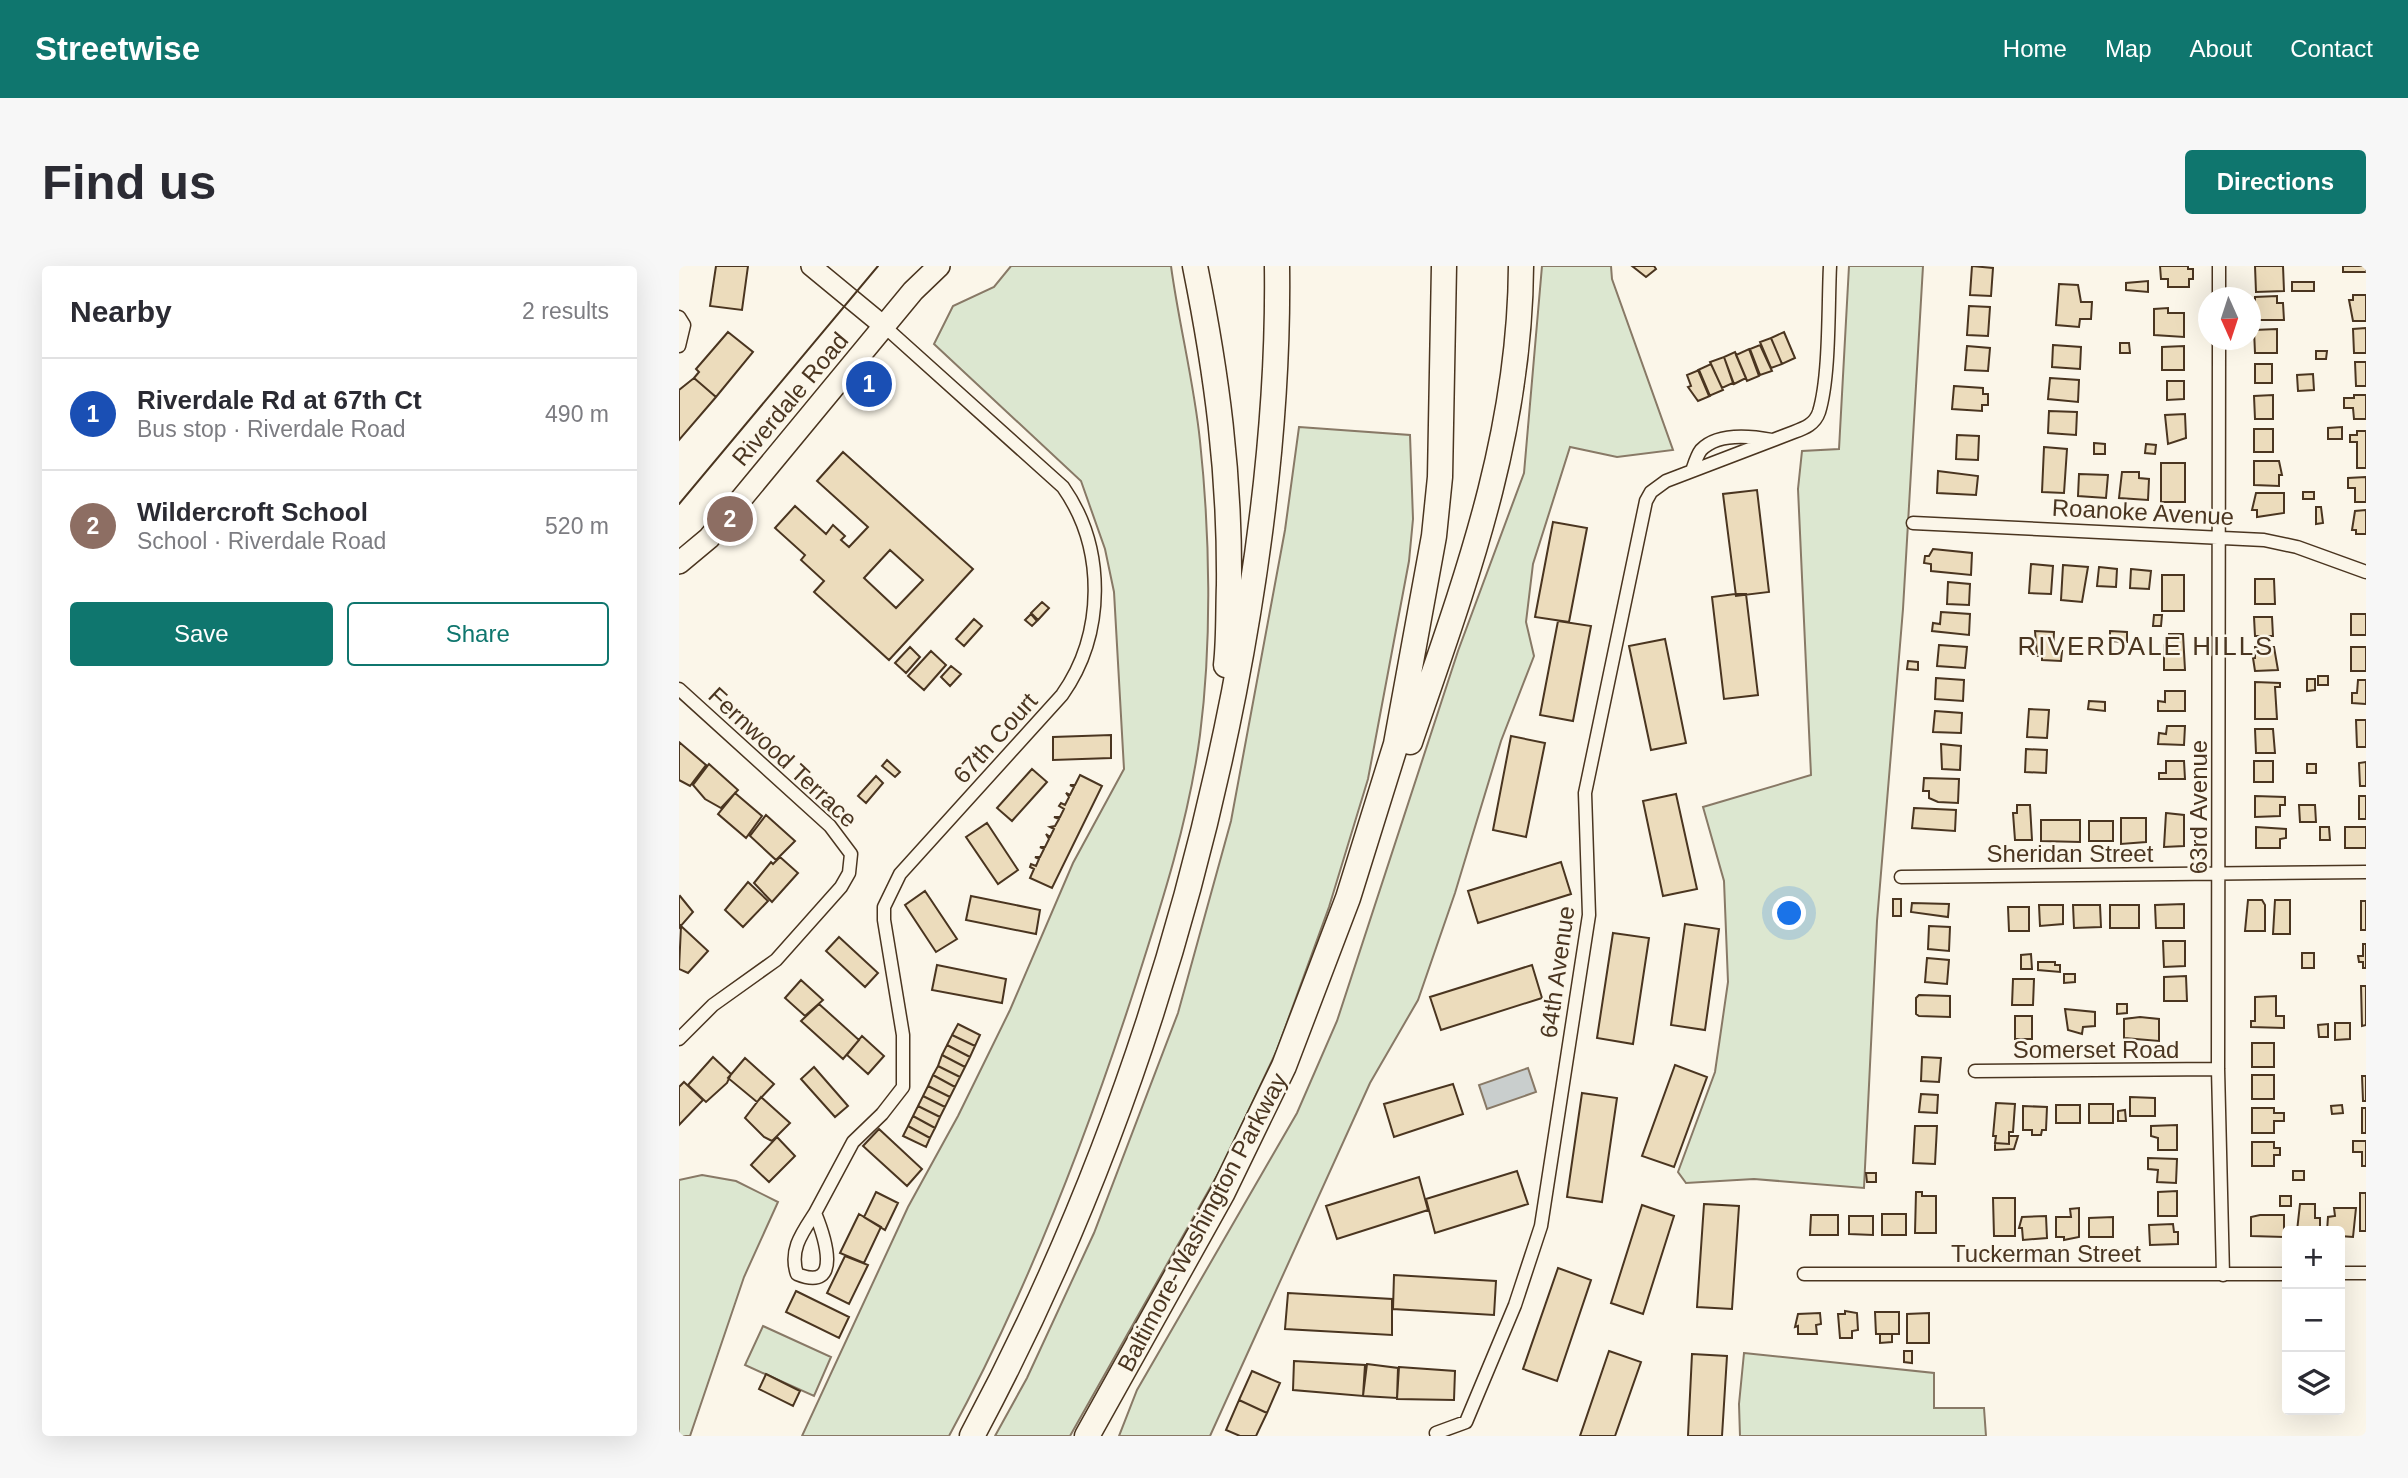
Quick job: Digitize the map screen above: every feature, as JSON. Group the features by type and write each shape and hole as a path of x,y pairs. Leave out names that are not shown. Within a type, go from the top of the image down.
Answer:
{"highway":[{"path":"1195,266 1215,361 1228,492 1227,654 1210,808"},
{"path":"972,1436 1027,1328 1105,1148 1170,958 1210,808 1259,550 1273,410 1277,266"},
{"name":"Baltimore-Washington Parkway","path":"1087,1436 1228,1183 1284,1066 1348,898 1396,744 1434,536 1440,477 1444,266"},
{"path":"1348,898 1400,772 1492,494 1509,413 1517,347 1521,266"}],"main road":[{"name":"Riverdale Road","path":"679,563 709,538 913,291 939,266"}],"street":[{"path":"811,266 885,327"},
{"name":"64th Avenue","path":"1441,1435 1466,1422 1510,1318 1541,1226 1572,1012 1586,942 1589,893 1584,833 1585,793 1611,658 1646,501 1651,492 1666,481 1808,426 1819,413 1830,266"},
{"path":"2219,266 2219,287"},
{"path":"679,317 684,325 679,346"},
{"name":"67th Court","path":"815,1213 827,1252 827,1267 821,1275 808,1278 797,1274 793,1256 800,1237 852,1142 883,1114 903,1087 902,1035 884,920 889,893 900,874 1062,695 1083,661 1093,604 1090,539 1083,520 1063,487 885,327"},
{"name":"63rd Avenue","path":"2219,350 2218,1069 2223,1275"},
{"name":"64th Avenue","path":"1692,471 1702,450 1721,439 1753,436 1772,440"},
{"name":"Roanoke Avenue","path":"1913,523 2265,540 2297,547 2366,572"},
{"name":"Fernwood Terrace","path":"679,689 830,826 845,843 851,862 841,887 776,960 713,1005 679,1039"},
{"name":"Sheridan Street","path":"1901,877 2366,872"},
{"name":"Somerset Road","path":"1975,1071 2218,1069"},
{"path":"2345,1273 2366,1273"},
{"name":"Tuckerman Street","path":"1804,1274 2282,1274"}],"green space":[{"path":"1011,266 1171,266 1197,419 1206,513 1208,625 1204,699 1195,766 1165,892 1097,1100 1029,1271 949,1436 802,1436 908,1207 958,1116 1010,1010 1073,863 1124,769 1114,592 1105,549 1081,481 934,344 953,306 994,287"},
{"path":"1542,266 1611,266 1612,279 1673,450 1617,457 1570,447 1533,564 1526,622 1534,656 1501,741 1455,893 1418,1000 1370,1083 1210,1436 1119,1436 1137,1390 1297,1113 1337,1021 1458,651 1524,473"},
{"path":"1849,266 1923,266 1903,609 1877,921 1864,1188 1754,1179 1686,1183 1678,1172 1715,1072 1728,982 1724,881 1703,807 1811,775 1798,489 1802,451 1839,449"},
{"path":"1299,427 1410,435 1413,519 1409,561 1368,779 1329,907 1277,1050 1223,1165 1070,1436 995,1436 1027,1378 1094,1233 1178,1013 1231,821 1285,530"},
{"path":"702,1175 736,1181 778,1202 744,1277 690,1436 679,1436 679,1180"},
{"path":"763,1326 831,1357 814,1396 745,1365"},
{"path":"1744,1353 1934,1373 1934,1408 1984,1408 1986,1436 1740,1436 1739,1404"}],"shaded area":[{"path":"1528,1068 1536,1092 1487,1109 1479,1085"}],"building":[{"path":"716,266 748,266 742,310 710,306"},
{"path":"1632,266 1654,266 1656,269 1646,277"},
{"path":"1972,266 1993,268 1991,296 1970,295"},
{"path":"2160,266 2188,266 2188,269 2193,269 2193,279 2189,279 2189,287 2168,287 2168,279 2161,279"},
{"path":"2255,266 2283,266 2284,291 2261,292 2261,287 2256,287"},
{"path":"2343,266 2366,266 2366,272 2343,272"},
{"path":"2148,281 2148,292 2126,290 2126,283"},
{"path":"2292,282 2314,282 2314,291 2292,291"},
{"path":"2059,284 2078,285 2081,302 2092,302 2091,319 2080,319 2079,327 2056,325"},
{"path":"2353,295 2366,295 2366,321 2353,321 2349,300 2353,300"},
{"path":"2277,296 2277,303 2283,303 2284,320 2261,320 2261,297"},
{"path":"1969,306 1990,307 1988,336 1967,335"},
{"path":"2168,308 2168,313 2184,313 2184,337 2154,335 2154,309"},
{"path":"2366,328 2366,353 2354,353 2353,329"},
{"path":"2277,329 2277,353 2255,353 2255,350 2261,350 2261,330"},
{"path":"728,332 753,352 716,397 694,378 699,372 696,369"},
{"path":"1784,332 1795,358 1782,364 1771,338"},
{"path":"1771,338 1782,364 1771,368 1760,342"},
{"path":"2120,343 2129,343 2130,353 2120,353"},
{"path":"1760,345 1772,371 1760,375 1750,349"},
{"path":"2053,345 2081,347 2080,369 2052,367"},
{"path":"1967,346 1990,348 1988,371 1965,370"},
{"path":"2184,346 2184,370 2162,370 2162,347"},
{"path":"1749,349 1759,376 1747,381 1736,355"},
{"path":"2316,351 2327,351 2326,359 2316,359"},
{"path":"1735,352 1746,378 1734,384 1724,357"},
{"path":"1724,357 1733,383 1722,388 1710,362"},
{"path":"2355,362 2366,362 2366,386 2356,386"},
{"path":"1711,364 1723,390 1709,396 1698,370"},
{"path":"2255,364 2272,364 2272,383 2255,383"},
{"path":"1699,370 1710,396 1698,401 1688,387 1691,386 1687,375"},
{"path":"2313,374 2314,390 2298,391 2297,375"},
{"path":"694,378 716,397 679,440 679,390"},
{"path":"2050,378 2079,380 2078,402 2048,399"},
{"path":"2167,381 2184,381 2184,399 2167,400"},
{"path":"1954,386 1983,388 1983,394 1988,394 1988,405 1982,405 1982,411 1952,409"},
{"path":"2273,395 2273,419 2255,419 2254,396"},
{"path":"2354,395 2366,395 2366,419 2354,419 2353,408 2344,408 2344,398 2354,398"},
{"path":"2049,411 2077,412 2076,435 2048,433"},
{"path":"2185,414 2186,438 2168,444 2165,415"},
{"path":"2342,427 2342,439 2328,439 2328,428"},
{"path":"2254,429 2273,429 2273,452 2254,452"},
{"path":"2357,431 2366,431 2366,468 2357,468 2357,442 2350,442 2350,435 2357,435"},
{"path":"1957,435 1979,436 1978,460 1956,459"},
{"path":"2094,443 2105,444 2105,454 2094,454"},
{"path":"2146,444 2156,445 2155,454 2145,453"},
{"path":"2044,447 2067,449 2064,493 2042,492"},
{"path":"843,452 973,569 889,660 814,592 824,581 801,560 805,555 775,528 795,506 826,534 833,525 845,536 841,540 849,547 868,527 817,481","holes":["890,550 923,580 896,608 864,578"]},
{"path":"2254,461 2279,461 2282,475 2279,475 2279,486 2254,485"},
{"path":"2161,463 2185,463 2185,502 2161,502"},
{"path":"1938,471 1978,476 1976,495 1937,493"},
{"path":"2122,472 2139,472 2139,478 2149,479 2148,500 2119,498"},
{"path":"2079,474 2108,475 2106,498 2078,496"},
{"path":"2366,477 2366,502 2355,502 2355,488 2348,488 2348,478"},
{"path":"1757,490 1769,592 1736,596 1723,494"},
{"path":"2303,492 2314,492 2314,499 2303,499"},
{"path":"2256,493 2284,493 2284,513 2257,517 2257,510 2252,510"},
{"path":"2316,507 2321,507 2323,523 2316,524"},
{"path":"2366,510 2366,534 2356,534 2356,530 2352,530 2355,511"},
{"path":"1553,522 1587,528 1569,622 1535,617"},
{"path":"1933,549 1972,553 1971,575 1931,571 1931,564 1924,563 1925,556 1929,556"},
{"path":"2031,564 2053,566 2051,594 2029,593"},
{"path":"2063,565 2088,567 2082,602 2061,600"},
{"path":"2099,567 2117,569 2116,587 2097,586"},
{"path":"2131,569 2151,571 2149,589 2130,588"},
{"path":"2162,575 2184,575 2184,611 2162,611"},
{"path":"2255,579 2274,579 2275,604 2255,604"},
{"path":"1948,582 1970,584 1969,605 1947,604"},
{"path":"1746,594 1758,695 1724,699 1712,597"},
{"path":"1042,602 1049,608 1038,620 1031,613"},
{"path":"1941,612 1970,614 1969,635 1932,631 1933,623 1940,624"},
{"path":"1031,614 1037,621 1032,626 1025,620"},
{"path":"2351,614 2366,614 2366,635 2351,635"},
{"path":"2154,615 2162,615 2161,626 2153,626"},
{"path":"2254,617 2272,617 2273,636 2255,636"},
{"path":"974,619 982,626 964,646 956,639"},
{"path":"1558,621 1591,626 1573,721 1540,715"},
{"path":"2035,631 2054,632 2053,651 2062,651 2061,661 2042,660 2042,656 2037,656"},
{"path":"2110,631 2127,632 2127,642 2110,641"},
{"path":"2169,634 2183,634 2185,670 2164,670 2164,645 2169,645"},
{"path":"1665,639 1686,743 1651,750 1629,646"},
{"path":"1939,645 1967,647 1965,668 1937,666"},
{"path":"910,647 920,657 906,673 895,663"},
{"path":"2255,647 2274,647 2278,670 2255,671"},
{"path":"2351,647 2366,647 2366,671 2351,671"},
{"path":"931,651 946,665 924,690 908,676"},
{"path":"1908,661 1918,662 1918,670 1907,669"},
{"path":"951,666 961,674 950,686 941,677"},
{"path":"2318,676 2328,676 2328,685 2318,685"},
{"path":"1936,678 1964,680 1963,701 1935,699"},
{"path":"2307,679 2315,679 2315,690 2307,691"},
{"path":"2358,680 2366,680 2366,704 2352,703 2352,693 2357,693"},
{"path":"2255,682 2280,683 2280,687 2275,687 2277,719 2255,719"},
{"path":"2165,691 2185,691 2185,711 2158,711 2158,701 2165,702"},
{"path":"2089,701 2105,702 2105,711 2088,709"},
{"path":"2029,709 2049,710 2047,738 2027,737"},
{"path":"1935,711 1962,713 1961,733 1933,732"},
{"path":"2356,720 2366,720 2366,747 2357,747"},
{"path":"2167,726 2185,726 2184,745 2158,744 2159,733 2166,734"},
{"path":"2255,729 2273,729 2275,753 2256,753"},
{"path":"1111,735 1111,758 1053,760 1053,737"},
{"path":"1511,736 1545,743 1526,837 1493,830"},
{"path":"679,742 706,765 690,786 679,780"},
{"path":"1941,744 1961,746 1960,770 1942,769"},
{"path":"2026,749 2047,750 2046,773 2025,772"},
{"path":"887,760 900,772 895,777 882,766"},
{"path":"2166,761 2184,761 2185,779 2159,779 2159,773 2166,773"},
{"path":"2254,761 2273,761 2273,782 2254,782"},
{"path":"2366,762 2366,786 2360,786 2359,763"},
{"path":"709,764 738,790 721,808 705,799 693,785"},
{"path":"2307,764 2316,764 2316,773 2307,773"},
{"path":"1032,769 1047,782 1012,821 997,808"},
{"path":"1080,775 1102,786 1052,888 1030,878 1034,869 1030,867 1031,864 1036,866 1039,859 1035,857 1040,857 1044,849 1040,847 1045,847 1049,839 1046,834 1050,837 1054,829 1050,827 1055,826 1059,819 1054,817 1060,817 1064,809 1059,806 1061,803 1065,805 1069,797 1066,793 1070,795 1074,787 1070,785 1075,785"},
{"path":"876,776 883,783 866,803 858,796"},
{"path":"1924,778 1959,779 1958,803 1938,802 1929,798 1929,791 1923,791"},
{"path":"735,793 762,816 746,838 718,814"},
{"path":"1676,794 1697,889 1663,896 1643,801"},
{"path":"2255,796 2285,797 2285,805 2280,805 2280,816 2255,817"},
{"path":"2359,796 2366,796 2366,819 2359,819"},
{"path":"2017,805 2030,805 2032,840 2015,840 2013,813 2017,813"},
{"path":"2299,805 2315,805 2316,822 2300,822"},
{"path":"1914,808 1956,810 1955,831 1912,828"},
{"path":"2166,813 2184,815 2184,846 2164,847"},
{"path":"766,815 795,841 776,860 750,836"},
{"path":"2121,818 2146,818 2146,842 2121,844"},
{"path":"2041,820 2080,820 2080,842 2041,841"},
{"path":"2089,821 2113,821 2113,841 2089,841"},
{"path":"987,823 1018,870 998,884 966,837"},
{"path":"2256,827 2286,829 2286,838 2280,839 2280,848 2256,848"},
{"path":"2320,827 2329,827 2330,840 2320,840"},
{"path":"2345,827 2366,827 2366,848 2345,848"},
{"path":"780,857 798,873 772,902 754,883 771,862 773,864"},
{"path":"1561,862 1571,894 1478,923 1468,891"},
{"path":"748,882 768,901 743,927 725,910"},
{"path":"925,891 957,939 936,952 905,905"},
{"path":"971,896 1040,910 1036,934 966,920"},
{"path":"679,897 693,912 679,928"},
{"path":"1893,899 1901,899 1901,916 1893,916"},
{"path":"2248,900 2262,900 2265,905 2265,931 2245,931"},
{"path":"2275,900 2290,900 2290,934 2273,934"},
{"path":"2361,901 2366,901 2366,930 2361,930"},
{"path":"1912,903 1949,904 1948,917 1911,912"},
{"path":"2184,904 2184,928 2156,928 2155,905"},
{"path":"2039,905 2063,905 2063,924 2040,926"},
{"path":"2073,905 2100,905 2101,927 2074,928"},
{"path":"2110,905 2139,905 2139,928 2110,928"},
{"path":"2008,907 2029,907 2029,931 2009,931"},
{"path":"1685,924 1719,929 1705,1030 1671,1025"},
{"path":"681,926 708,951 688,973 679,969"},
{"path":"1929,926 1950,927 1949,951 1928,949"},
{"path":"1613,933 1649,938 1633,1044 1597,1038"},
{"path":"839,937 878,973 865,987 826,951"},
{"path":"2163,941 2185,941 2185,966 2164,967"},
{"path":"2363,944 2366,944 2366,968 2363,968 2363,962 2359,962 2358,956 2363,956"},
{"path":"2302,953 2314,953 2314,968 2302,968"},
{"path":"2031,954 2032,969 2021,969 2021,955"},
{"path":"1927,958 1949,960 1947,984 1925,982"},
{"path":"2038,962 2055,962 2055,965 2060,965 2060,972 2038,970"},
{"path":"937,965 1006,979 1002,1003 932,990"},
{"path":"1532,965 1542,998 1441,1030 1430,997"},
{"path":"2064,974 2075,974 2075,982 2064,983"},
{"path":"2186,976 2187,1001 2164,1001 2164,977"},
{"path":"2013,979 2034,979 2033,1005 2012,1005"},
{"path":"801,980 823,1000 805,1016 785,998"},
{"path":"2361,986 2366,986 2366,1025 2362,1026"},
{"path":"1919,995 1950,996 1950,1017 1916,1014 1916,998"},
{"path":"2276,996 2276,1016 2284,1016 2284,1028 2251,1027 2251,1021 2255,1021 2255,997"},
{"path":"819,1004 859,1040 843,1059 801,1021"},
{"path":"2117,1004 2127,1004 2127,1013 2117,1014"},
{"path":"2065,1009 2095,1012 2095,1026 2083,1027 2082,1034 2068,1030"},
{"path":"2015,1016 2032,1016 2032,1039 2015,1039"},
{"path":"2124,1019 2159,1019 2159,1041 2124,1038"},
{"path":"2335,1023 2350,1023 2350,1039 2335,1040"},
{"path":"958,1024 980,1035 975,1046 952,1035"},
{"path":"2328,1024 2328,1037 2319,1037 2318,1025"},
{"path":"952,1035 975,1046 970,1057 947,1045"},
{"path":"862,1036 884,1056 868,1074 847,1055"},
{"path":"2252,1043 2274,1043 2274,1067 2252,1067"},
{"path":"947,1045 970,1057 965,1067 942,1055"},
{"path":"942,1055 965,1067 960,1077 938,1066"},
{"path":"713,1057 731,1074 727,1083 706,1102 688,1085"},
{"path":"1922,1057 1941,1058 1939,1082 1921,1081"},
{"path":"745,1058 774,1084 757,1102 728,1078"},
{"path":"1675,1065 1707,1077 1674,1167 1642,1156"},
{"path":"938,1066 960,1077 955,1087 933,1075"},
{"path":"814,1067 848,1106 835,1117 801,1079"},
{"path":"933,1075 955,1087 950,1097 928,1086"},
{"path":"2252,1075 2274,1075 2274,1099 2252,1099"},
{"path":"2362,1076 2366,1076 2366,1101 2363,1101"},
{"path":"684,1082 703,1100 679,1125 679,1087"},
{"path":"1453,1084 1463,1114 1394,1137 1384,1104"},
{"path":"928,1086 950,1097 945,1107 923,1096"},
{"path":"1582,1093 1617,1098 1602,1202 1567,1197"},
{"path":"1921,1094 1938,1095 1937,1113 1919,1112"},
{"path":"923,1096 945,1107 940,1117 918,1106"},
{"path":"761,1097 790,1123 772,1141 764,1137 745,1118"},
{"path":"2130,1097 2155,1098 2155,1116 2130,1116"},
{"path":"1996,1103 2015,1104 2013,1132 2009,1132 2009,1144 1995,1143 1996,1136 1993,1136"},
{"path":"2089,1104 2113,1104 2113,1123 2089,1123"},
{"path":"2056,1105 2080,1105 2080,1123 2056,1123"},
{"path":"2342,1105 2343,1113 2332,1114 2331,1106"},
{"path":"918,1106 940,1117 935,1128 913,1116"},
{"path":"2023,1106 2047,1107 2046,1130 2042,1130 2041,1135 2032,1135 2032,1130 2023,1130"},
{"path":"2252,1108 2274,1108 2274,1113 2284,1113 2284,1121 2274,1121 2274,1133 2252,1133"},
{"path":"2362,1108 2366,1108 2366,1133 2362,1133"},
{"path":"2125,1110 2126,1121 2118,1121 2118,1111"},
{"path":"913,1116 935,1128 930,1138 908,1126"},
{"path":"2177,1125 2177,1150 2158,1150 2158,1138 2151,1136 2151,1126"},
{"path":"908,1126 930,1138 926,1147 903,1136"},
{"path":"1915,1126 1937,1126 1935,1164 1913,1163"},
{"path":"879,1129 922,1169 907,1186 863,1146"},
{"path":"2009,1136 2018,1136 2014,1149 1995,1150 1995,1143 2009,1144"},
{"path":"777,1137 795,1156 769,1182 751,1165"},
{"path":"2353,1141 2366,1141 2366,1166 2362,1166 2362,1152 2353,1152"},
{"path":"2252,1142 2274,1142 2274,1148 2280,1148 2280,1155 2274,1155 2274,1166 2252,1166"},
{"path":"2148,1158 2177,1159 2176,1183 2157,1182 2158,1170 2148,1169"},
{"path":"1517,1171 1528,1204 1435,1233 1426,1199"},
{"path":"2293,1171 2304,1171 2304,1180 2293,1180"},
{"path":"1866,1173 1876,1173 1876,1182 1867,1182"},
{"path":"1419,1177 1428,1210 1337,1239 1326,1206"},
{"path":"2177,1191 2177,1216 2158,1216 2158,1192"},
{"path":"876,1192 898,1203 885,1230 864,1217"},
{"path":"1916,1192 1922,1192 1922,1196 1936,1196 1936,1233 1915,1233"},
{"path":"2360,1193 2366,1193 2366,1231 2360,1231"},
{"path":"2280,1196 2291,1196 2291,1206 2280,1206"},
{"path":"1993,1198 2015,1198 2015,1236 1994,1236"},
{"path":"1704,1204 1739,1206 1732,1309 1697,1307"},
{"path":"2300,1204 2315,1204 2315,1218 2320,1218 2320,1226 2298,1226"},
{"path":"1642,1205 1674,1216 1643,1314 1611,1303"},
{"path":"2079,1208 2079,1237 2064,1240 2064,1237 2056,1237 2056,1217 2071,1217 2070,1209"},
{"path":"2334,1208 2356,1208 2353,1237 2345,1236 2345,1226 2327,1226 2328,1217 2335,1216"},
{"path":"859,1214 881,1227 864,1263 840,1253"},
{"path":"1882,1214 1906,1214 1906,1235 1882,1235"},
{"path":"1811,1215 1838,1215 1838,1235 1810,1235"},
{"path":"2284,1215 2282,1237 2251,1236 2251,1217"},
{"path":"1849,1216 1873,1216 1873,1235 1849,1234"},
{"path":"2046,1216 2047,1238 2023,1240 2022,1228 2019,1228 2022,1217"},
{"path":"2113,1217 2113,1237 2089,1237 2089,1218"},
{"path":"2173,1224 2174,1232 2178,1232 2178,1244 2150,1245 2149,1225"},
{"path":"845,1256 868,1265 849,1304 827,1293"},
{"path":"1558,1268 1591,1280 1557,1381 1523,1369"},
{"path":"1394,1275 1496,1281 1494,1315 1393,1309"},
{"path":"796,1291 849,1317 839,1338 786,1312"},
{"path":"1288,1293 1392,1299 1392,1335 1285,1329"},
{"path":"1845,1311 1857,1313 1858,1330 1852,1331 1852,1338 1840,1338 1838,1314 1845,1314"},
{"path":"1875,1312 1899,1312 1899,1334 1876,1334"},
{"path":"1820,1313 1821,1324 1816,1325 1817,1334 1798,1334 1798,1326 1795,1327 1798,1314"},
{"path":"1929,1313 1929,1343 1907,1343 1907,1314"},
{"path":"1880,1334 1892,1334 1892,1342 1880,1343"},
{"path":"1609,1351 1641,1362 1615,1436 1580,1436"},
{"path":"1904,1351 1912,1351 1912,1363 1904,1362"},
{"path":"1692,1354 1727,1356 1722,1436 1688,1436"},
{"path":"1294,1361 1365,1365 1363,1396 1293,1390"},
{"path":"1367,1364 1398,1368 1397,1398 1363,1396"},
{"path":"1399,1367 1455,1371 1454,1400 1397,1399"},
{"path":"1252,1371 1280,1383 1267,1413 1239,1400"},
{"path":"766,1374 800,1391 793,1406 759,1389"},
{"path":"1239,1400 1267,1413 1256,1436 1240,1436 1226,1430"}],"tram line":[{"path":"679,504 878,266"}],"place":[{"name":"Riverdale Rd at 67th Ct","path":"869,384"},
{"name":"Wildercroft School","path":"730,519"}],"district":[{"name":"RIVERDALE HILLS","path":"2146,646"}]}
